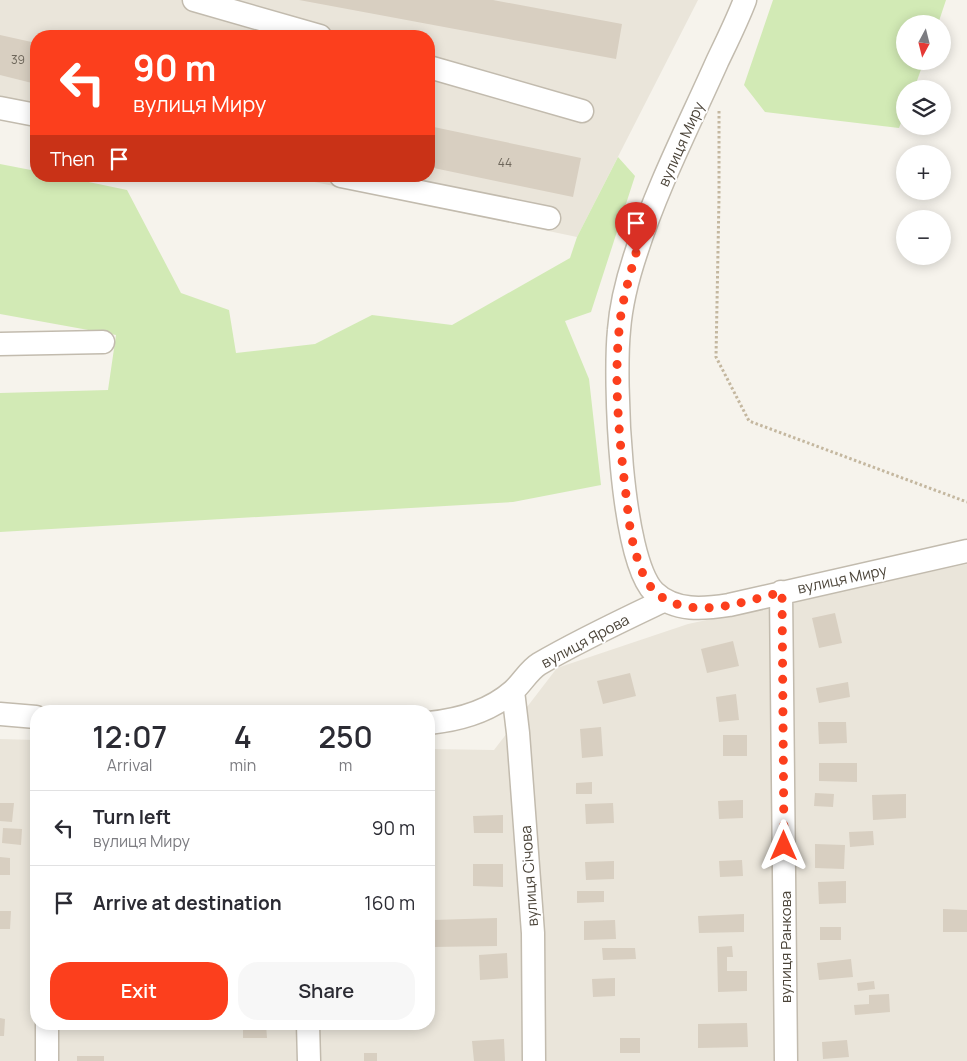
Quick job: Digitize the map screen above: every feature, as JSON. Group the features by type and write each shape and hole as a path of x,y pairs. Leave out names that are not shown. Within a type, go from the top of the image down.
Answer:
{"street":[{"path":"194,0 299,30"},
{"name":"вулиця Миру","path":"745,0 653,208 636,253 619,329 618,394 622,459 630,533 644,577 654,591 665,600 684,607 704,609 967,551"},
{"path":"435,70 582,112"},
{"path":"0,108 30,114"},
{"path":"371,182 549,218"},
{"path":"0,344 103,342"},
{"name":"вулиця Ранкова","path":"782,592 786,1061"},
{"name":"вулиця Ярова","path":"435,722 451,721 480,712 512,692 537,665 665,600"},
{"name":"вулиця Січова","path":"512,692 518,733 533,933 534,1061"},
{"path":"0,714 30,716"},
{"path":"47,1030 47,1061"},
{"path":"308,1030 309,1061"}],"path":[{"path":"718,103 719,197 716,357 749,421 967,502"}],"shaded area":[{"path":"0,0 698,0 577,237 315,182 435,182 435,30 30,30 30,123 0,117"},
{"path":"967,564 967,1061 0,1061 0,739 30,740 30,1030 435,1030 435,749 494,750 557,668 688,624"}],"green space":[{"path":"773,0 946,0 941,15 896,15 896,70 921,70 917,80 896,80 896,128 765,112 744,85"},
{"path":"618,157 635,176 591,312 565,321 589,379 601,485 513,502 0,532 0,393 108,390 116,335 0,314 0,164 30,170 30,182 89,182 127,190 181,293 229,310 236,353 315,344 372,315 452,325 570,258 577,237"}],"building":[{"path":"299,0 493,0 622,24 616,59"},
{"path":"0,35 30,42 30,82 0,75"},
{"path":"435,127 581,158 573,197 435,168"},
{"path":"835,613 842,643 819,648 812,618"},
{"path":"733,641 739,666 707,673 701,649"},
{"path":"630,673 636,696 603,704 597,681"},
{"path":"848,682 850,697 819,703 816,688"},
{"path":"736,694 739,720 719,722 716,697"},
{"path":"818,722 846,722 847,743 819,744"},
{"path":"601,727 603,756 582,758 580,729"},
{"path":"723,735 747,735 747,756 723,756"},
{"path":"819,763 857,763 857,782 819,781"},
{"path":"592,782 592,794 576,794 576,783"},
{"path":"815,793 834,794 833,807 814,806"},
{"path":"906,794 906,818 873,820 872,795"},
{"path":"743,800 743,818 719,819 718,801"},
{"path":"0,803 14,803 12,822 0,821"},
{"path":"613,803 614,823 586,824 585,804"},
{"path":"503,815 503,833 474,833 473,816"},
{"path":"3,828 22,829 21,845 2,843"},
{"path":"873,831 874,845 850,847 849,832"},
{"path":"815,844 845,845 844,869 815,868"},
{"path":"0,857 10,858 10,875 0,875"},
{"path":"742,860 743,876 720,877 719,861"},
{"path":"614,861 614,879 586,880 585,862"},
{"path":"473,864 503,864 503,887 473,886"},
{"path":"846,881 846,903 819,904 818,882"},
{"path":"577,891 604,891 604,902 577,903"},
{"path":"943,909 967,910 967,932 943,932"},
{"path":"0,911 11,911 10,929 0,929"},
{"path":"744,914 744,932 699,933 698,916"},
{"path":"497,918 497,946 435,947 435,920"},
{"path":"615,920 616,939 584,940 584,921"},
{"path":"820,927 841,927 841,940 820,940"},
{"path":"732,946 733,957 727,957 727,971 747,971 747,991 718,992 717,947"},
{"path":"602,948 635,948 636,959 603,960"},
{"path":"507,953 508,978 480,980 479,955"},
{"path":"851,959 853,977 819,980 817,963"},
{"path":"615,978 615,996 593,997 592,979"},
{"path":"874,981 875,989 858,991 857,983"},
{"path":"889,994 890,1012 855,1015 854,1005 869,1004 869,995"},
{"path":"0,1018 5,1019 4,1036 0,1036"},
{"path":"747,1023 748,1047 698,1048 698,1024"},
{"path":"243,1030 266,1030 267,1038 243,1038"},
{"path":"620,1038 640,1038 640,1053 620,1053"},
{"path":"504,1039 505,1061 474,1061 472,1041"},
{"path":"847,1040 849,1057 823,1059 822,1042"},
{"path":"364,1053 377,1053 377,1061 364,1061"},
{"path":"77,1056 104,1056 104,1061 77,1061"}],"route":[{"path":"636,253 619,329 617,361 622,459 630,533 644,577 654,591 665,600 684,607 704,609 782,592 784,846"}]}
